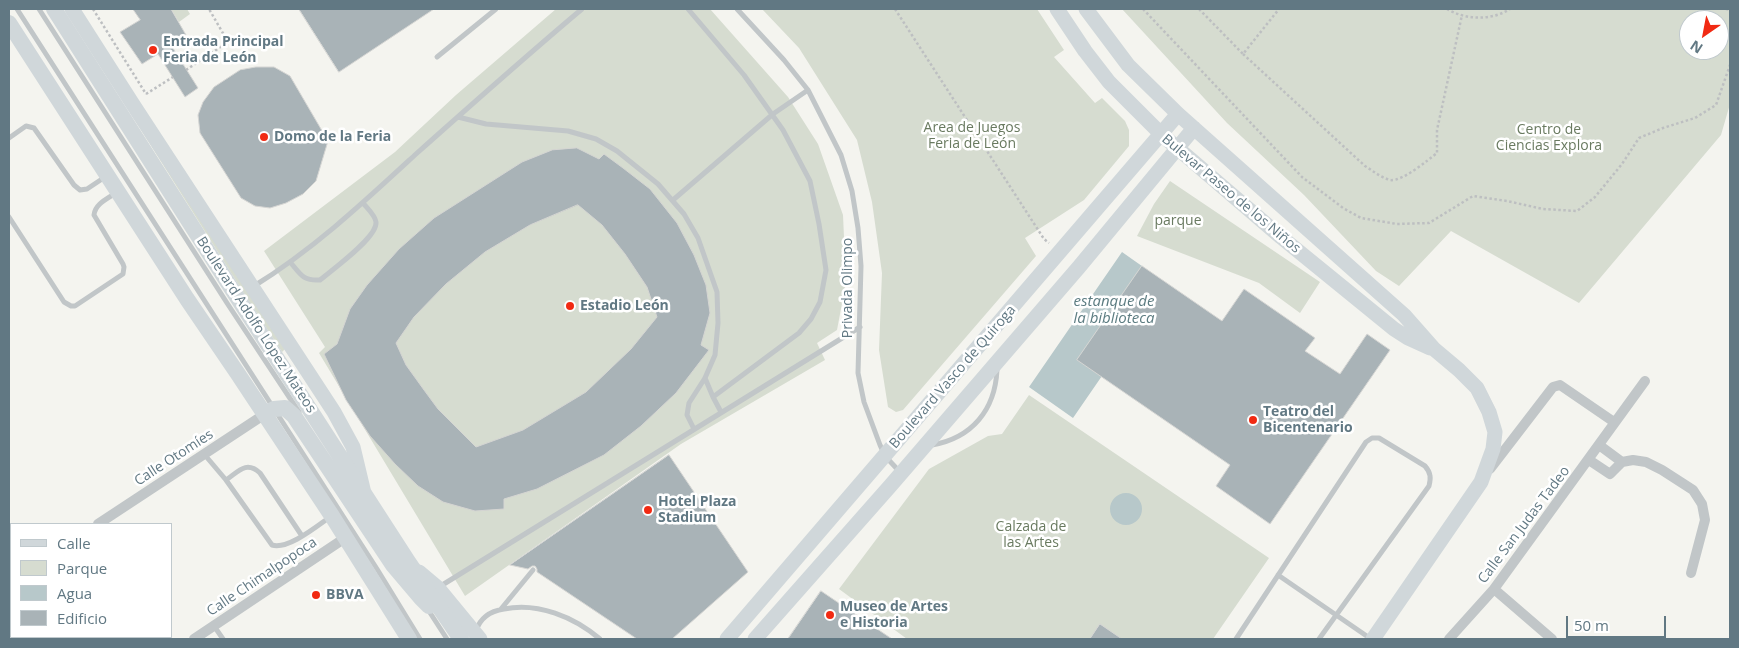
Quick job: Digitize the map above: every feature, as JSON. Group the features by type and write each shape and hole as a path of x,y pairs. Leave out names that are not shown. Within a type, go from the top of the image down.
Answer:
{"main road":[{"name":"Boulevard Adolfo López Mateos","path":"54,9 231,289 409,563 463,635"},
{"path":"14,17 107,175 187,299 269,411 345,538 418,639"},
{"path":"269,411 285,408 294,416 393,566 421,598 463,635"}],"street":[{"path":"72,9 334,412 353,447 363,492"},
{"name":"Bulevar Paseo de los Niños","path":"1057,9 1084,51 1109,82 1178,150 1280,237 1394,329 1408,338 1434,349"},
{"name":"Bulevar Paseo de los Niños","path":"1086,9 1128,65 1178,114 1404,316 1434,349 1477,388 1489,412 1495,432 1493,449 1481,482 1372,639"},
{"name":"Boulevard Vasco de Quiroga","path":"728,639 1178,114"},
{"name":"Boulevard Vasco de Quiroga","path":"755,639 1079,267 1178,150 1194,128"},
{"name":"Calle San Judas Tadeo","path":"1449,639 1494,590 1645,381"},
{"path":"1481,482 1553,387 1560,385 1614,422"},
{"name":"Calle Otomíes","path":"100,523 269,411"},
{"path":"1599,445 1622,462"},
{"path":"1589,460 1610,474 1622,462 1640,461 1662,470 1693,490 1702,504 1705,520 1690,573"},
{"name":"Calle Chimalpopoca","path":"194,639 345,538"},
{"path":"409,563 438,588 463,635"},
{"path":"1494,590 1552,639"}],"lane":[{"path":"40,9 227,303 304,420"},
{"path":"437,57 496,9"},
{"path":"252,288 291,263 363,203 516,64 582,9"},
{"path":"688,9 744,75 773,114 810,181 826,270 820,302 811,319 799,333 713,397"},
{"name":"Privada Olimpo","path":"737,9 784,60 808,90 841,155 852,191 858,228 861,266 858,373 864,402 885,456 901,473"},
{"path":"14,17 269,411 377,568 418,639"},
{"path":"673,200 773,114 808,90"},
{"path":"458,116 486,124 568,131 596,139 617,151 658,184 684,214 698,238 717,292 718,324 716,355 705,378 689,403 687,415 694,429"},
{"path":"9,138 26,126 34,128 74,186 80,190 87,189 107,175"},
{"path":"9,217 64,302 75,306 123,274 123,264 94,215 98,205 118,192"},
{"path":"291,263 302,277 310,280 320,280 370,238 376,228 376,219 363,203"},
{"path":"438,588 860,327"},
{"path":"924,446 958,437 971,429 981,417 996,384 997,361"},
{"path":"705,378 721,412"},
{"path":"310,428 421,598"},
{"path":"1236,639 1366,442 1372,438 1379,438 1425,466 1430,473 1429,486 1319,639"},
{"path":"204,454 226,480 272,545 280,546 302,536 332,516"},
{"path":"226,480 246,467 255,468 302,536"},
{"path":"501,609 533,570"},
{"path":"1278,575 1372,639"},
{"path":"463,635 492,612 514,607 534,607 570,620 600,639"},
{"path":"214,626 223,639"}],"path":[{"path":"95,9 146,94"},
{"path":"186,70 228,42 209,9"},
{"path":"895,9 1044,239 1061,251"},
{"path":"1143,9 1302,177 1343,208 1361,218 1397,224 1429,223 1473,196 1544,208 1577,211 1595,197 1622,164 1639,138 1695,118 1716,105 1730,65"},
{"path":"1199,9 1243,54 1365,166 1376,174 1391,180 1400,179 1437,152 1437,130 1462,15"},
{"path":"1243,54 1280,9"},
{"path":"1447,9 1457,14 1480,18 1502,14 1510,9"},
{"path":"1726,9 1730,10"},
{"path":"132,103 173,77"}],"green space":[{"path":"65,9 68,9 285,349 282,352 243,292"},
{"path":"171,9 187,9 190,14 179,22"},
{"name":"Estadio León","path":"556,9 710,9 788,97 818,144 843,215 846,282 837,330 817,343 825,360 681,444 465,596 319,353 325,347 264,251 395,152 456,95"},
{"name":"Area de Juegos Feria de León","path":"762,9 1037,9 1064,50 1054,57 1095,103 1102,98 1125,121 1129,130 1129,146 1084,200 1025,238 1036,256 903,410 896,412 888,407 879,350 882,273 872,202 857,140 799,48"},
{"name":"Centro de Ciencias Explora","path":"1122,9 1730,9 1730,104 1721,135 1579,303 1451,231 1399,286 1376,271 1304,195 1227,123"},
{"name":"parque","path":"1170,181 1320,282 1300,313 1259,283 1137,236 1154,204"},
{"name":"Calzada de las Artes","path":"1029,395 1269,558 1213,639 1120,639 1100,624 1090,639 907,639 839,589 929,469 988,436 1002,434"}],"water":[{"name":"estanque de la biblioteca","path":"1122,252 1166,283 1073,418 1029,387"},
{"path":"1126,493 1138,497 1142,509 1138,521 1126,525 1114,521 1110,509 1114,497"}],"building":[{"name":"Entrada Principal Feria de León","path":"133,9 171,9 186,35 171,45 198,88 185,97 158,54 142,64 120,32 140,20"},
{"path":"299,9 434,9 339,72"},
{"name":"Domo de la Feria","path":"256,67 274,67 290,76 328,141 316,181 303,194 286,203 270,208 255,206 241,198 200,133 198,115 203,102 214,87 240,70"},
{"path":"577,148 599,159 604,154 650,189 677,223 694,255 706,285 710,313 701,345 709,350 676,393 641,426 604,455 537,489 504,499 504,509 475,511 443,502 418,486 395,464 370,436 346,400 324,354 337,344 350,309 367,285 399,249 434,218 522,162 552,150","holes":["578,205 602,225 625,254 647,287 657,317 631,349 586,392 523,430 476,447 438,409 406,365 396,343 414,317 446,284 485,252 530,225"]},
{"name":"Teatro del Bicentenario","path":"1142,266 1222,321 1244,289 1315,338 1305,351 1340,374 1367,334 1390,350 1270,524 1216,486 1230,465 1077,360"},
{"name":"Hotel Plaza Stadium","path":"669,455 748,572 672,639 637,639 537,572 535,566 528,569 510,565"},
{"name":"Museo de Artes e Historia","path":"821,591 892,639 788,639"},
{"path":"1100,624 1122,639 1090,639"}],"place":[{"name":"Entrada Principal Feria de León","path":"153,50"},
{"name":"Domo de la Feria","path":"264,137"},
{"name":"Estadio León","path":"570,306"},
{"name":"Teatro del Bicentenario","path":"1253,420"},
{"name":"Hotel Plaza Stadium","path":"648,510"},
{"name":"BBVA","path":"316,595"},
{"name":"Museo de Artes e Historia","path":"830,615"}]}
